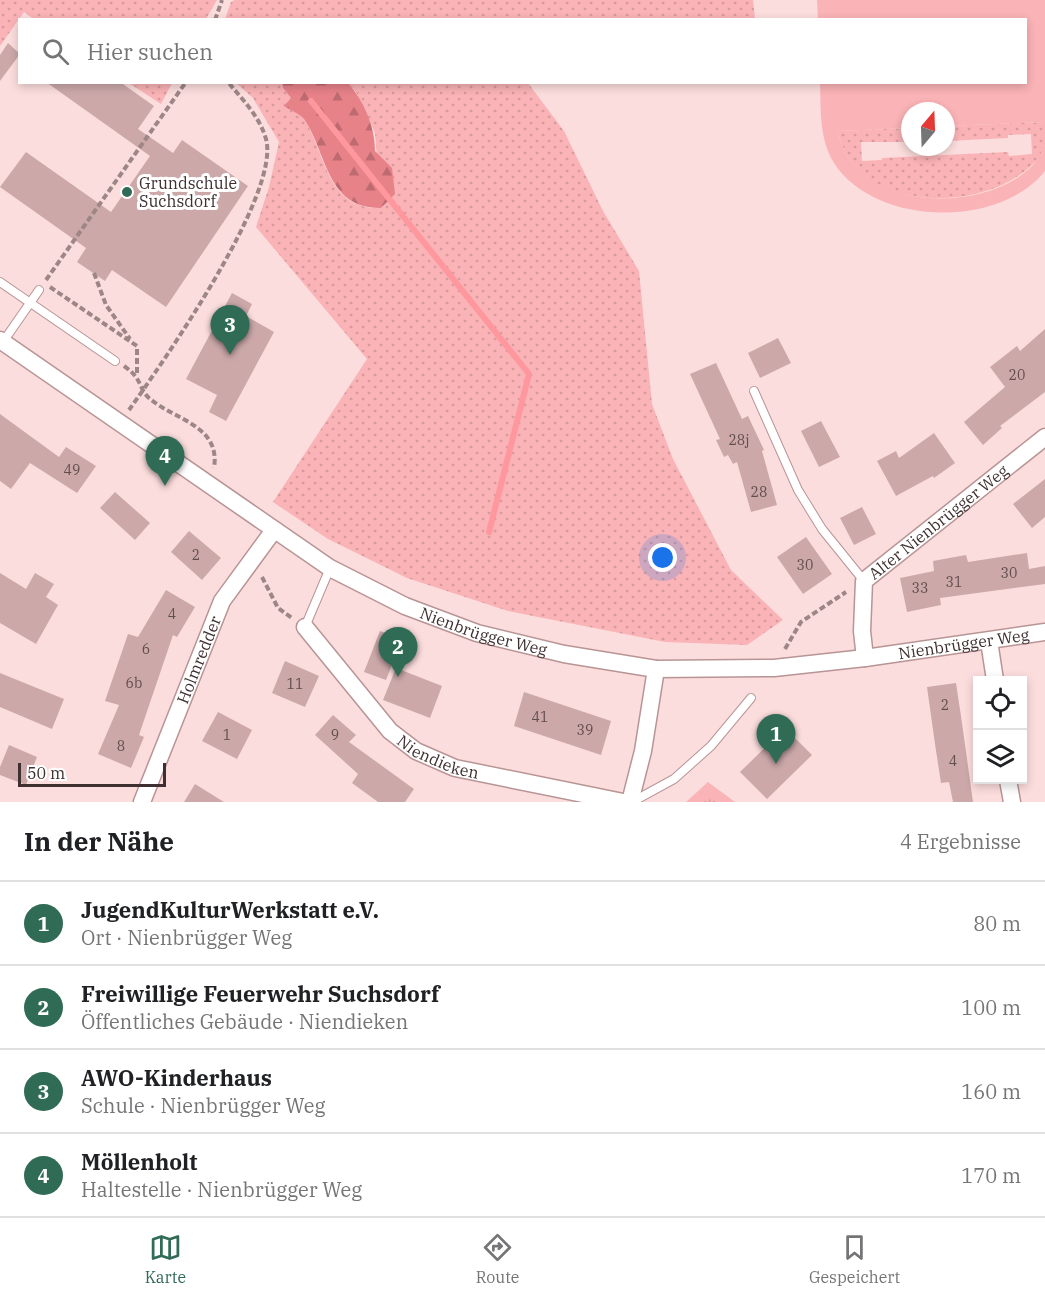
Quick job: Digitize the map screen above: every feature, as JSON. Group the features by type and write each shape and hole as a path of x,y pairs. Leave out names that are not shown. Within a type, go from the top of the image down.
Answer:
{"street":[{"name":"Nienbrügger Weg","path":"2,341 330,568 405,606 477,633 564,654 656,669 774,668 865,658 1045,632"},
{"name":"Alter Nienbrügger Weg","path":"865,658 862,631 864,580 1045,437"},
{"name":"Holmredder","path":"142,802 222,601 274,530"},
{"name":"Niendieken","path":"305,627 390,731 416,751 455,768 623,802"},
{"path":"989,641 994,676"},
{"path":"631,802 643,751 656,669"},
{"path":"1009,784 1012,802"}],"lane":[{"path":"0,282 115,361"},
{"path":"2,341 39,290"},
{"path":"754,392 798,490 822,529 864,580"},
{"path":"305,627 330,568"},
{"path":"631,802 674,779 704,753 751,698"}],"path":[{"path":"216,18 222,0"},
{"path":"185,84 44,283 137,346 137,375 148,398 205,434 215,458 209,483"},
{"path":"121,422 169,355 235,241 261,189 266,172 266,139 256,117 230,84"},
{"path":"94,273 106,305 132,342"},
{"path":"115,361 137,375"},
{"path":"252,558 278,608 305,627"},
{"path":"774,668 801,622 864,580"}],"green space":[{"path":"0,0 217,0 207,18 32,18 24,12 0,46"},
{"path":"235,0 753,0 755,18 225,18 231,2"},
{"path":"817,0 1045,0 1045,122 955,126 955,102 901,102 901,128 838,131 849,157 867,177 892,190 921,197 951,198 981,193 1008,183 1030,168 1045,145 1045,171 1024,190 998,203 969,211 937,212 906,209 877,199 853,184 834,163 823,134 820,84 1027,84 1027,18 818,18"},
{"path":"131,84 171,84 161,104"},
{"path":"237,84 282,84 291,98 285,106 304,119 338,190 349,200 363,206 381,208 375,133 356,92 349,84 529,84 564,131 603,211 639,271 652,404 673,459 731,570 783,620 747,645 665,642 508,611 407,578 328,539 273,502 367,359 256,227 269,187 279,142 253,98"},
{"path":"282,84 349,84 354,90 371,124 375,151 392,168 395,194 381,208 363,206 349,199 339,189 330,176 312,132 304,119 284,106 291,98"},
{"path":"1045,122 1045,145 1034,163 1018,176 996,188 970,195 942,198 914,196 888,189 865,176 848,157 838,131 901,128 901,142 861,142 862,161 1008,152 1009,156 1032,154 1031,134 1008,135 1008,138 955,141 955,126"},
{"path":"708,782 735,802 686,802"}],"building":[{"path":"8,43 18,52 18,57 0,81 0,55"},
{"path":"49,84 123,84 154,106 138,129 173,153 182,140 248,186 166,307 112,270 105,281 77,262 86,248 0,187 26,152 111,212 150,156"},
{"path":"232,293 252,304 246,316 274,332 226,421 209,412 217,395 186,379"},
{"path":"1045,329 1045,392 1000,426 1002,428 983,445 964,422 1005,387 990,367 1017,346 1020,351"},
{"path":"778,338 791,363 760,378 748,353"},
{"path":"716,363 742,419 748,416 764,450 762,451 777,505 751,512 737,462 733,464 728,455 724,457 716,440 720,439 690,374"},
{"path":"0,414 59,457 66,447 96,466 77,493 30,463 11,489 0,481"},
{"path":"821,421 840,457 819,467 801,431"},
{"path":"934,433 955,463 934,478 933,476 896,496 877,461 896,451 899,458"},
{"path":"1045,479 1045,517 1032,528 1013,504"},
{"path":"115,492 150,523 135,540 100,508"},
{"path":"862,507 876,534 854,545 840,518"},
{"path":"189,531 221,558 202,580 171,552"},
{"path":"806,537 832,574 803,594 777,557"},
{"path":"1027,553 1029,569 1045,566 1045,584 940,598 941,605 907,612 900,578 934,571 933,561 966,555 968,562"},
{"path":"0,573 26,589 35,573 54,584 46,597 58,605 36,644 0,623"},
{"path":"166,590 195,607 177,637 173,635 139,735 144,737 131,768 98,754 119,705 105,701 128,634 138,637"},
{"path":"380,631 402,639 386,680 364,672"},
{"path":"285,661 319,676 305,707 272,693"},
{"path":"396,668 442,686 430,718 383,700"},
{"path":"0,673 64,699 52,729 0,707"},
{"path":"956,683 973,802 953,802 949,782 941,783 935,744 927,687"},
{"path":"524,692 611,721 601,755 514,726"},
{"path":"218,712 252,730 237,759 202,741"},
{"path":"333,715 356,735 349,742 414,789 405,802 378,802 352,783 358,774 315,735"},
{"path":"785,728 812,755 767,799 740,772"},
{"path":"9,745 37,757 26,785 0,775 0,767"},
{"path":"195,784 224,802 184,802"}],"waterway":[{"path":"311,101 529,374 489,532"}],"place":[{"name":"Grundschule Suchsdorf","path":"127,192"},
{"name":"AWO-Kinderhaus","path":"230,355"},
{"name":"Möllenholt","path":"165,486"},
{"name":"Freiwillige Feuerwehr Suchsdorf","path":"398,677"},
{"name":"JugendKulturWerkstatt e.V.","path":"776,764"}]}
